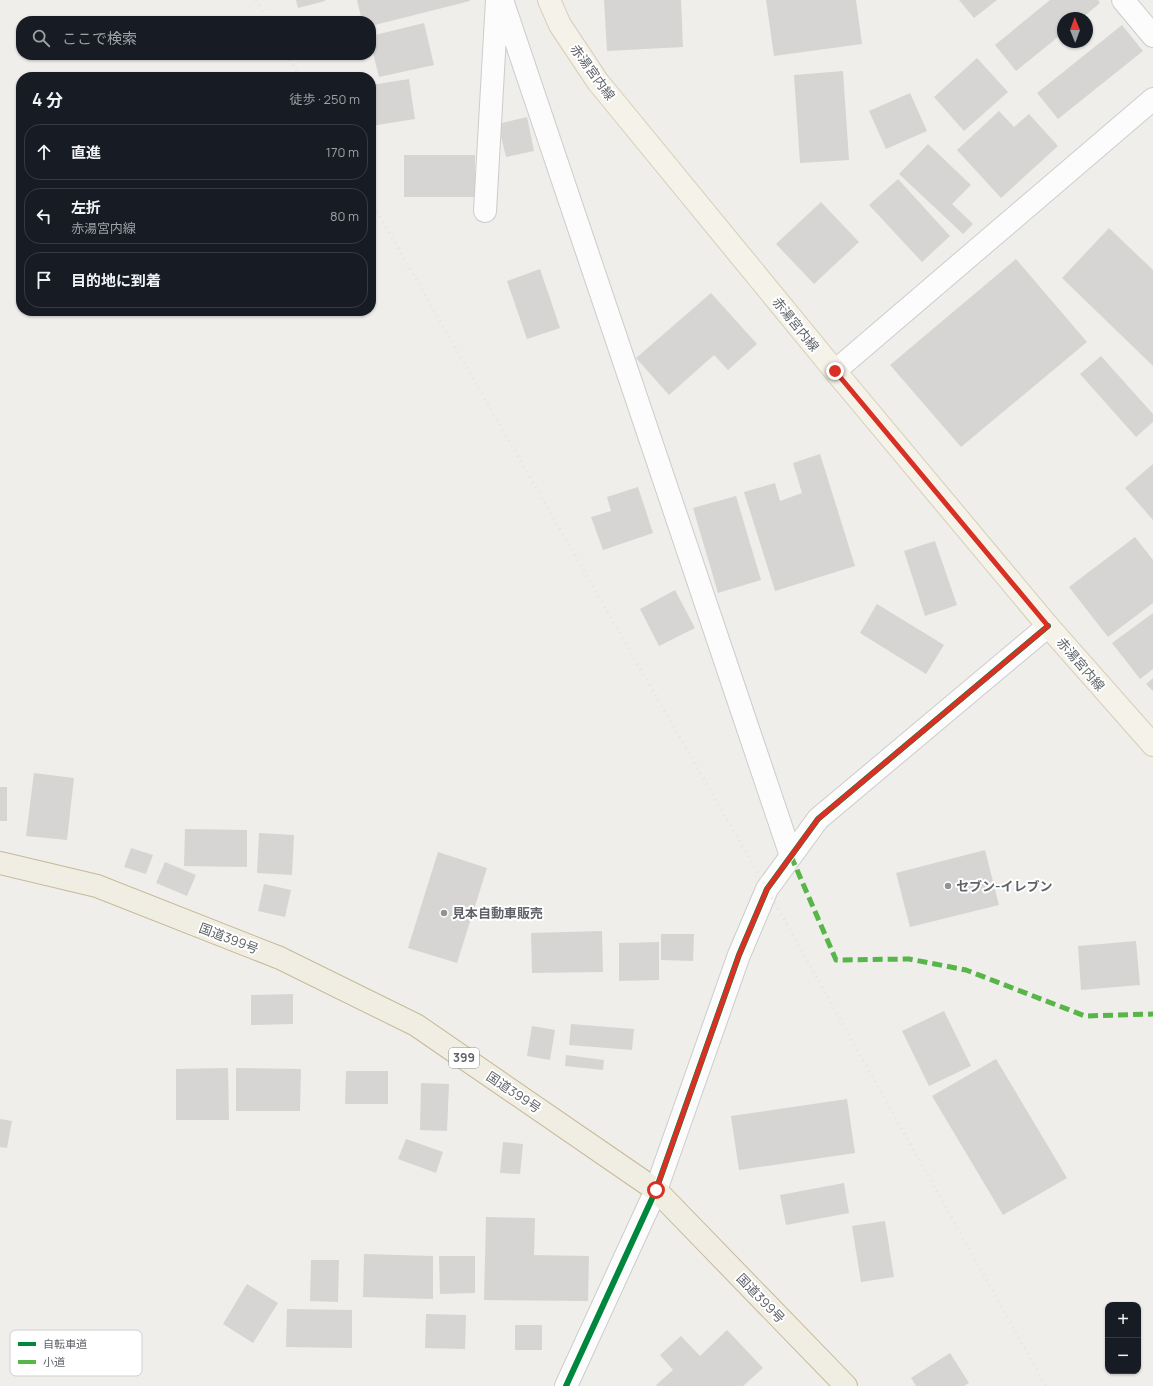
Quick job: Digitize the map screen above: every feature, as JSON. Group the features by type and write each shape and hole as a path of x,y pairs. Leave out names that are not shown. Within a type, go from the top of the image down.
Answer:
{"highway":[{"name":"国道399号","path":"0,862 104,889 280,958 416,1025 656,1190 846,1386"}],"main road":[{"name":"赤湯宮内線","path":"549,0 560,25 598,82 835,371 1048,626 1153,745"}],"street":[{"path":"485,211 497,0"},
{"path":"502,0 791,856"},
{"path":"1123,0 1153,36"},
{"path":"835,371 1153,99"},
{"path":"566,1386 656,1190 739,955 767,889 818,819 1048,626"}],"building":[{"path":"296,0 325,0 325,1 298,8"},
{"path":"357,0 470,0 376,25 376,16 361,16"},
{"path":"604,0 681,0 683,47 607,51"},
{"path":"766,0 856,0 862,44 774,56"},
{"path":"959,0 997,0 974,18"},
{"path":"1050,0 1098,0 1100,3 1089,12 1057,12 1057,38 1016,71 995,45"},
{"path":"424,23 434,65 379,77 375,60 376,60 376,35"},
{"path":"1122,25 1143,51 1058,119 1037,93"},
{"path":"977,58 1008,92 964,131 934,97"},
{"path":"843,71 849,160 800,163 794,75"},
{"path":"409,79 415,119 376,125 376,84"},
{"path":"910,93 927,131 886,149 869,111"},
{"path":"999,111 1014,127 1029,114 1058,146 1001,198 957,150"},
{"path":"527,117 534,151 506,157 498,124"},
{"path":"928,144 971,185 952,204 973,224 963,234 899,174"},
{"path":"404,155 475,155 475,197 404,197"},
{"path":"898,179 950,236 922,262 869,205"},
{"path":"821,202 859,242 814,284 776,244"},
{"path":"1109,228 1153,270 1153,366 1062,278"},
{"path":"1016,259 1087,342 961,447 890,365"},
{"path":"540,269 560,328 527,339 507,281"},
{"path":"711,293 757,344 728,370 714,355 669,395 636,358"},
{"path":"1101,356 1153,414 1153,422 1136,437 1080,374"},
{"path":"820,454 855,566 775,591 744,492 775,483 780,501 802,493 793,463"},
{"path":"1153,464 1153,520 1125,488"},
{"path":"638,487 653,533 603,550 591,517 611,511 607,497"},
{"path":"736,496 761,580 718,593 693,508"},
{"path":"1135,537 1153,560 1153,603 1108,637 1069,587"},
{"path":"935,541 957,605 925,616 904,551"},
{"path":"675,590 695,628 659,646 640,609"},
{"path":"877,604 944,645 926,674 860,633"},
{"path":"1153,613 1153,669 1140,679 1112,643"},
{"path":"1153,678 1153,691 1146,684"},
{"path":"34,773 74,778 67,840 26,836"},
{"path":"0,787 7,787 7,821 0,821"},
{"path":"185,829 247,830 247,867 184,866"},
{"path":"259,833 294,835 292,875 257,873"},
{"path":"131,848 153,855 146,874 124,867"},
{"path":"985,850 999,905 910,927 896,873"},
{"path":"438,852 487,868 457,963 408,948"},
{"path":"165,862 196,875 187,896 156,883"},
{"path":"264,884 291,890 285,917 258,911"},
{"path":"602,931 603,972 532,973 531,933"},
{"path":"661,934 694,934 693,961 661,960"},
{"path":"1136,941 1140,985 1081,990 1078,946"},
{"path":"659,942 659,980 619,981 619,943"},
{"path":"293,994 293,1024 251,1025 251,995"},
{"path":"944,1011 971,1066 929,1086 902,1031"},
{"path":"571,1024 634,1029 632,1050 569,1045"},
{"path":"532,1026 555,1030 550,1060 527,1056"},
{"path":"566,1055 604,1060 603,1070 565,1066"},
{"path":"996,1059 1067,1178 1003,1215 932,1096"},
{"path":"228,1068 229,1120 176,1120 176,1069"},
{"path":"236,1068 301,1069 300,1111 236,1111"},
{"path":"346,1071 388,1071 388,1104 345,1104"},
{"path":"421,1083 449,1084 447,1131 420,1130"},
{"path":"847,1099 855,1153 739,1170 731,1116"},
{"path":"0,1119 12,1121 7,1148 0,1147"},
{"path":"406,1139 443,1152 436,1173 398,1159"},
{"path":"503,1142 523,1144 520,1174 500,1173"},
{"path":"844,1183 849,1213 786,1225 780,1195"},
{"path":"486,1217 535,1218 534,1255 589,1256 588,1301 484,1300"},
{"path":"885,1221 894,1277 861,1282 852,1226"},
{"path":"364,1254 433,1256 433,1299 363,1297"},
{"path":"439,1256 475,1256 475,1293 440,1294"},
{"path":"311,1260 339,1260 338,1302 310,1301"},
{"path":"247,1284 278,1303 253,1343 223,1324"},
{"path":"287,1309 352,1310 352,1348 286,1347"},
{"path":"426,1314 466,1315 465,1349 425,1348"},
{"path":"515,1325 542,1325 542,1350 515,1350"},
{"path":"727,1330 763,1368 743,1386 656,1385 673,1370 660,1355 681,1336 700,1356"},
{"path":"950,1353 969,1383 964,1386 916,1386 911,1378"}],"railway":[{"path":"256,0 265,16"},
{"path":"290,60 297,72"},
{"path":"376,210 767,889 1046,1386"}],"marked path":[{"path":"791,856 836,960 909,959 966,970 1085,1016 1153,1014"}],"cycle path":[{"path":"566,1386 656,1190 739,955 767,889 818,819 1048,626"}],"place":[{"name":"セブン-イレブン","path":"948,886"},
{"name":"見本自動車販売","path":"444,913"}],"route":[{"path":"656,1190 739,955 767,889 818,819 1048,626 835,371"}]}
